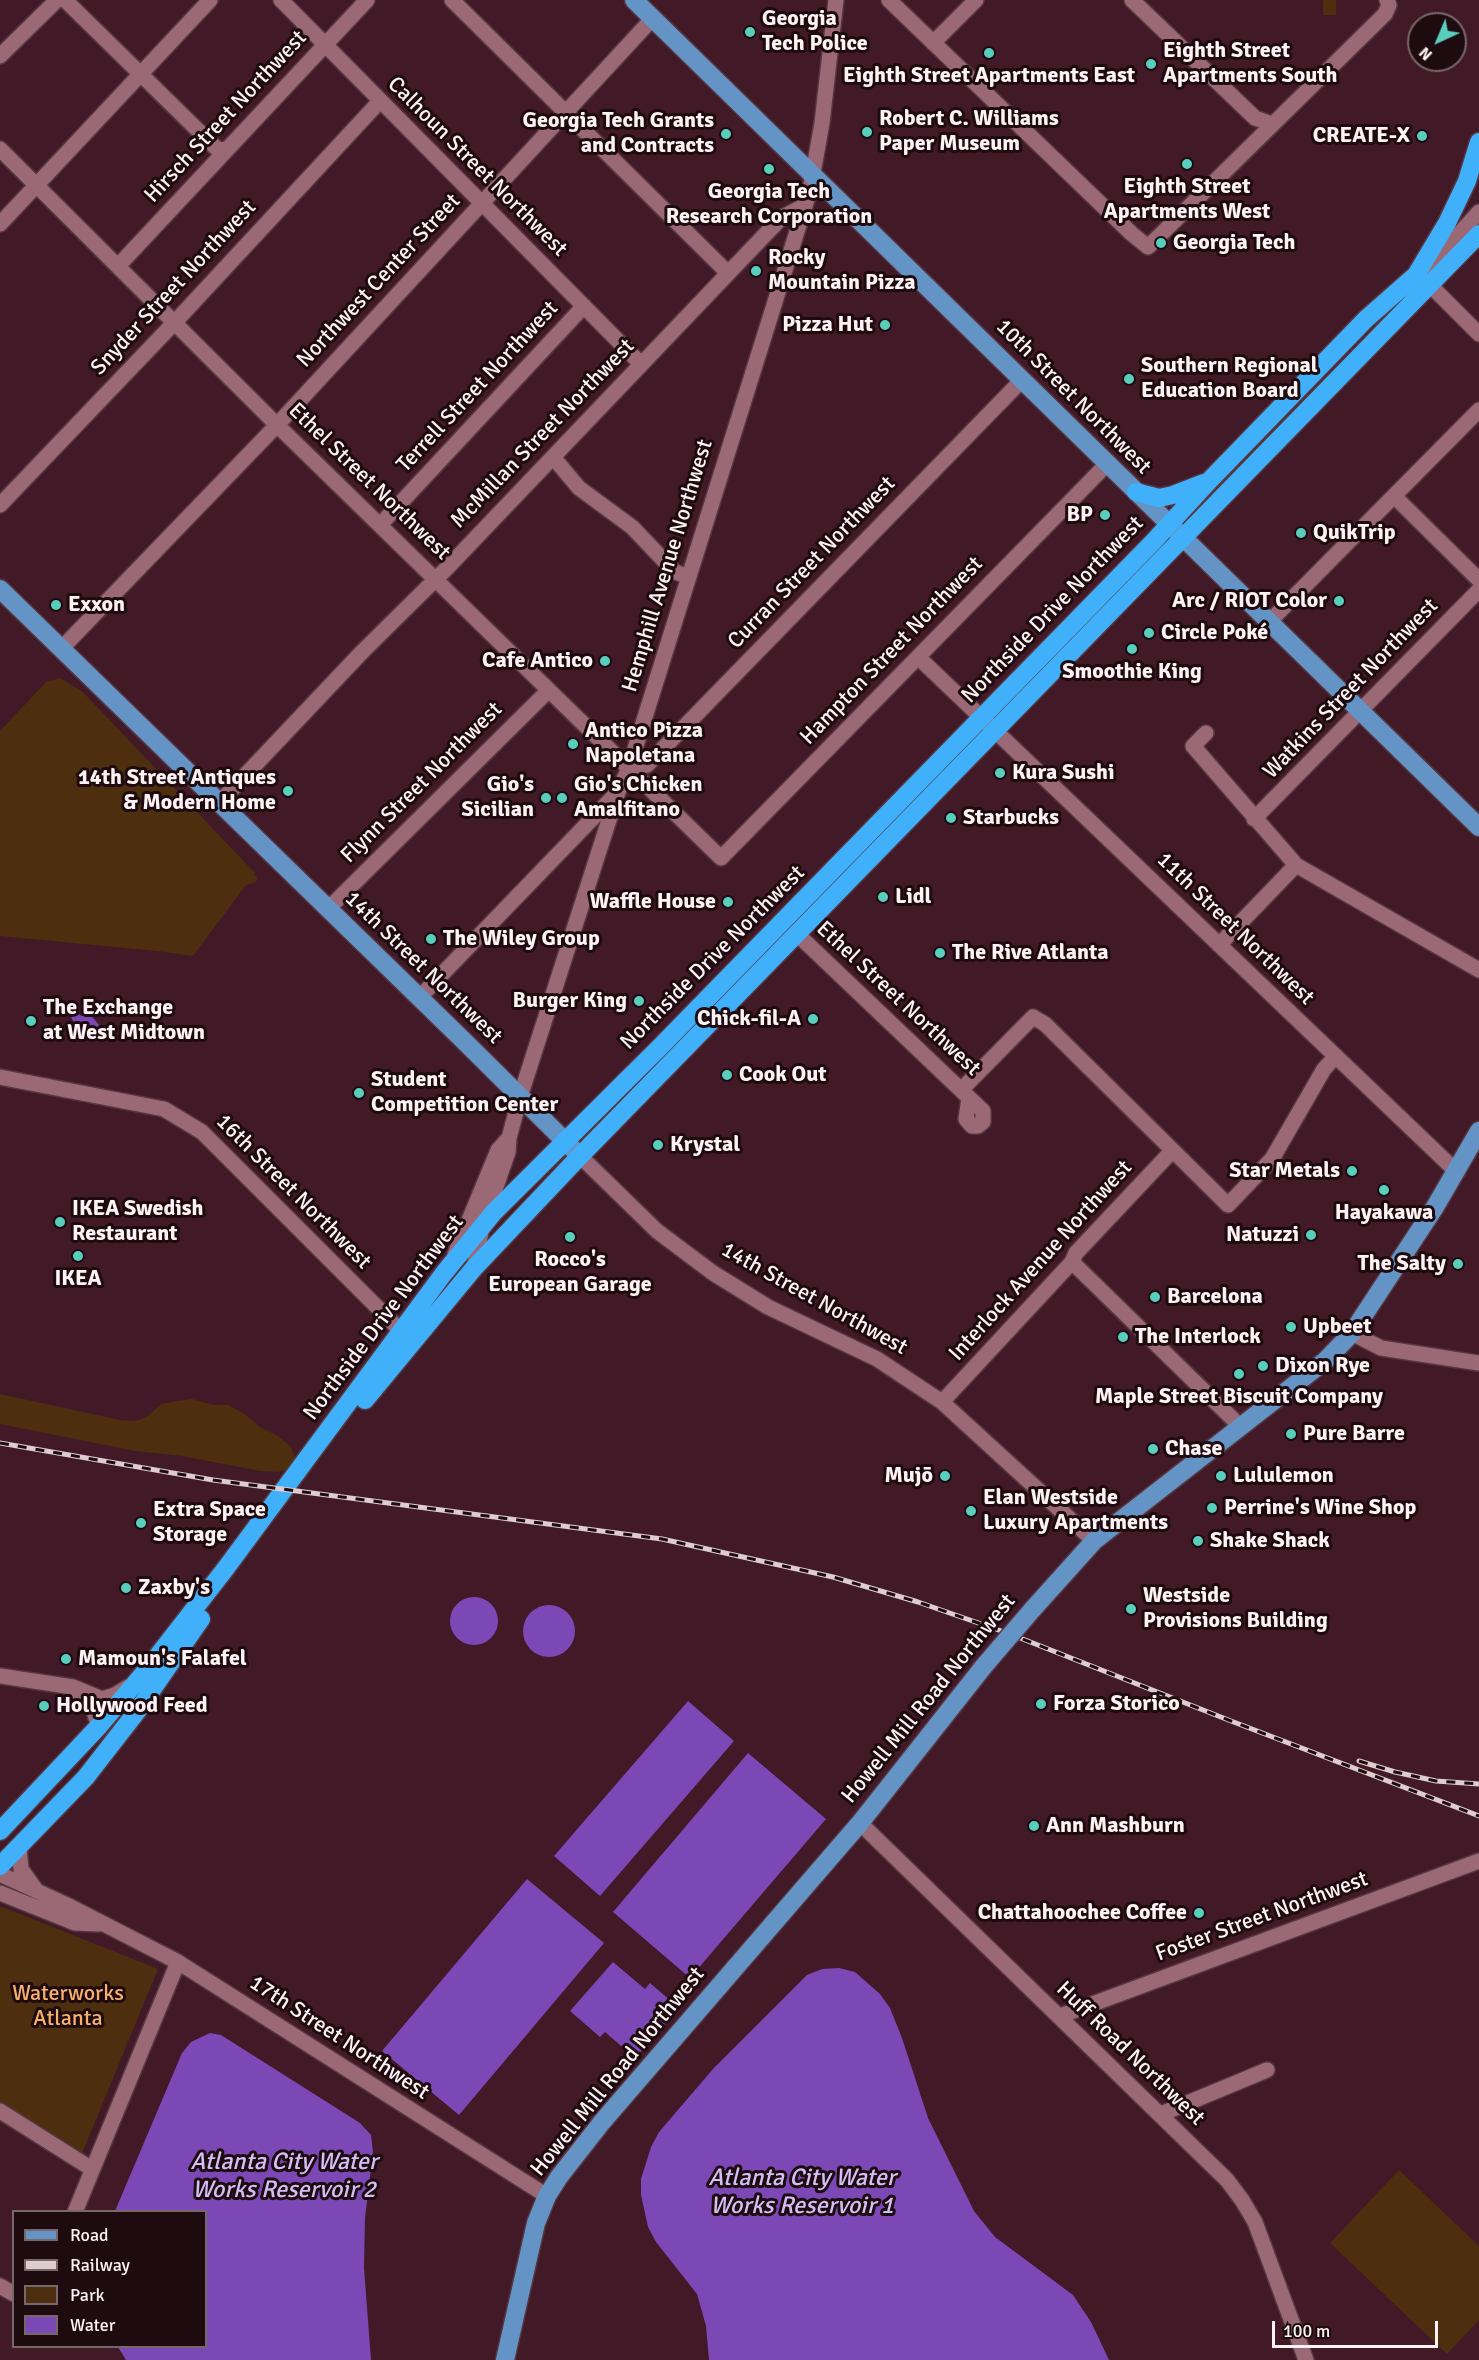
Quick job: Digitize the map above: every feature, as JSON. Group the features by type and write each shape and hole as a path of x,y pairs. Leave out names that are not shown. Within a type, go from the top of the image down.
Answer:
{"highway":[{"name":"Northside Drive Northwest","path":"1176,531 1209,481 1366,319 1416,274 1447,223 1467,181 1479,142"},
{"name":"Northside Drive Northwest","path":"0,1866 109,1749 215,1599 353,1414 474,1268 796,933 987,725 1176,531 1435,281 1479,234"},
{"path":"1136,492 1159,498 1209,481"},
{"name":"Northside Drive Northwest","path":"0,1831 99,1726 137,1682 239,1550 450,1266 482,1227 859,843 987,725"},
{"path":"796,933 803,912 844,870 859,843"}],"main road":[{"name":"10th Street Northwest","path":"645,6 813,177 1478,824"},
{"name":"14th Street Northwest","path":"0,590 580,1156"},
{"name":"Howell Mill Road Northwest","path":"505,2360 536,2223 547,2196 559,2176 602,2122 860,1823 984,1666 1094,1541 1325,1360 1352,1333 1400,1263 1457,1172 1474,1153 1479,1131"}],"street":[{"path":"0,57 57,0"},
{"path":"65,0 215,147 219,150 227,149"},
{"path":"0,224 139,73 210,0"},
{"name":"Calhoun Street Northwest","path":"281,0 641,364"},
{"name":"Hirsch Street Northwest","path":"118,266 367,0"},
{"path":"453,0 728,273"},
{"name":"Hemphill Avenue Northwest","path":"474,1268 482,1227 508,1152 508,1138 520,1098 618,792 629,768 813,177 822,123 836,0"},
{"path":"889,0 1148,247 1385,14 1388,3"},
{"path":"933,44 976,0"},
{"path":"1131,0 1255,118 1272,124"},
{"name":"Northwest Center Street","path":"61,649 277,425 565,112 645,6"},
{"name":"Snyder Street Northwest","path":"0,505 175,322 380,101"},
{"name":"Ethel Street Northwest","path":"0,149 277,425 708,845"},
{"name":"McMillan Street Northwest","path":"219,803 781,218 804,206"},
{"path":"1416,274 1426,269 1479,213"},
{"path":"1479,213 1479,224 1438,267 1435,281 1479,334"},
{"name":"Terrell Street Northwest","path":"380,525 584,306"},
{"name":"Curran Street Northwest","path":"629,768 647,765 1022,380"},
{"path":"1269,622 1479,410"},
{"path":"553,457 579,488 632,527 675,572 687,576"},
{"name":"Hampton Street Northwest","path":"708,845 721,858 1108,463"},
{"path":"1394,496 1479,580"},
{"name":"Watkins Street Northwest","path":"1254,819 1479,590"},
{"name":"11th Street Northwest","path":"918,657 1457,1172"},
{"name":"Flynn Street Northwest","path":"328,909 549,690"},
{"path":"1206,733 1193,746 1296,865 1479,970"},
{"path":"419,998 618,792"},
{"path":"1219,945 1296,865"},
{"name":"Ethel Street Northwest","path":"796,933 965,1094 1033,1017 1045,1024 1172,1151"},
{"path":"1172,1151 1228,1205 1272,1159 1324,1069 1336,1056"},
{"name":"16th Street Northwest","path":"0,1077 164,1109 202,1132 401,1331"},
{"name":"Hemphill Avenue Northwest","path":"450,1266 498,1150 508,1138"},
{"name":"Interlock Avenue Northwest","path":"942,1402 1072,1262 1076,1253 1172,1151"},
{"name":"14th Street Northwest","path":"580,1156 657,1231 713,1273 768,1307 877,1359 942,1402 1094,1541"},
{"path":"1072,1262 1241,1427"},
{"path":"1352,1333 1381,1348 1479,1363"},
{"path":"0,1676 73,1687 102,1699 115,1695 137,1682"},
{"path":"73,1687 93,1709 99,1726"},
{"name":"Huff Road Northwest","path":"860,1823 1227,2180 1242,2200 1263,2241 1306,2360"},
{"path":"19,1847 21,1869 40,1894"},
{"name":"Foster Street Northwest","path":"1060,2016 1479,1861"},
{"name":"17th Street Northwest","path":"0,1874 178,1962 547,2196"},
{"name":"17th Street Northwest","path":"0,1893 75,1923 105,1925"},
{"path":"75,2210 178,1962"},
{"path":"1161,2114 1267,2070"},
{"path":"0,2111 92,2169"}],"green space":[{"path":"1323,0 1336,0 1336,15 1323,15"},
{"path":"60,678 83,692 258,878 255,882 246,885 193,956 0,936 0,731 46,682"},
{"path":"0,1394 120,1420 136,1421 148,1416 161,1404 178,1401 192,1399 213,1405 228,1405 246,1415 260,1427 278,1436 291,1447 295,1457 290,1468 280,1472 260,1471 182,1456 135,1451 0,1424"},
{"name":"Waterworks Atlanta","path":"0,1906 158,1969 81,2156 0,2105"},
{"path":"1399,2170 1479,2246 1479,2320 1447,2354 1330,2243"}],"water":[{"path":"73,1011 82,1016 91,1015 99,1025 98,1028 88,1029 86,1025 81,1028 76,1027 70,1015"},
{"path":"469,1597 479,1597 491,1604 498,1616 498,1626 491,1638 479,1645 469,1645 454,1634 450,1626 450,1616 461,1601"},
{"path":"549,1605 559,1607 567,1613 573,1621 575,1631 573,1641 567,1649 559,1655 549,1657 539,1655 531,1649 525,1641 523,1631 525,1621 531,1613 539,1607"},
{"path":"688,1701 734,1741 600,1896 554,1856"},
{"path":"748,1753 826,1819 690,1978 613,1912"},
{"path":"527,1879 604,1943 459,2115 382,2051"},
{"path":"613,1962 645,1989 650,1983 679,2008 635,2058 605,2032 600,2037 570,2011"},
{"name":"Atlanta City Water Works Reservoir 1","path":"839,1968 855,1972 880,1994 890,2008 928,2118 974,2211 995,2237 1073,2295 1091,2322 1109,2360 709,2360 706,2326 697,2294 656,2242 648,2227 641,2195 641,2179 651,2147 659,2132 713,2069 807,1975 822,1969"},
{"name":"Atlanta City Water Works Reservoir 2","path":"210,2033 221,2035 360,2123 371,2135 373,2152 365,2218 364,2268 371,2360 126,2360 119,2348 207,2348 207,2210 115,2210 182,2053 191,2042"}],"railway":[{"path":"0,1443 213,1480 662,1539 833,1577 918,1602 1010,1634 1479,1816"},
{"path":"1359,1761 1436,1781 1479,1784"}],"place":[{"name":"Georgia Tech Police","path":"750,32"},
{"name":"Eighth Street Apartments East","path":"989,53"},
{"name":"Eighth Street Apartments South","path":"1151,64"},
{"name":"Robert C. Williams Paper Museum","path":"867,132"},
{"name":"Georgia Tech Grants and Contracts","path":"726,134"},
{"name":"CREATE-X","path":"1422,136"},
{"name":"Eighth Street Apartments West","path":"1187,164"},
{"name":"Georgia Tech Research Corporation","path":"769,169"},
{"name":"Georgia Tech","path":"1161,243"},
{"name":"Rocky Mountain Pizza","path":"756,271"},
{"name":"Pizza Hut","path":"885,325"},
{"name":"Southern Regional Education Board","path":"1129,379"},
{"name":"BP","path":"1105,515"},
{"name":"QuikTrip","path":"1301,533"},
{"name":"Arc / RIOT Color","path":"1339,601"},
{"name":"Exxon","path":"56,605"},
{"name":"Circle Poké","path":"1149,633"},
{"name":"Smoothie King","path":"1132,649"},
{"name":"Cafe Antico","path":"605,661"},
{"name":"Antico Pizza Napoletana","path":"573,744"},
{"name":"Kura Sushi","path":"1000,773"},
{"name":"14th Street Antiques & Modern Home","path":"288,791"},
{"name":"Gio's Sicilian","path":"546,798"},
{"name":"Gio's Chicken Amalfitano","path":"562,798"},
{"name":"Starbucks","path":"951,818"},
{"name":"Lidl","path":"883,897"},
{"name":"Waffle House","path":"728,902"},
{"name":"The Wiley Group","path":"431,939"},
{"name":"The Rive Atlanta","path":"940,953"},
{"name":"Burger King","path":"639,1001"},
{"name":"Chick-fil-A","path":"813,1019"},
{"name":"The Exchange at West Midtown","path":"31,1021"},
{"name":"Cook Out","path":"727,1075"},
{"name":"Student Competition Center","path":"359,1093"},
{"name":"Krystal","path":"658,1145"},
{"name":"Star Metals","path":"1352,1171"},
{"name":"Hayakawa","path":"1384,1190"},
{"name":"IKEA Swedish Restaurant","path":"60,1222"},
{"name":"Natuzzi","path":"1311,1235"},
{"name":"Rocco's European Garage","path":"570,1237"},
{"name":"IKEA","path":"78,1256"},
{"name":"The Salty","path":"1458,1264"},
{"name":"Barcelona","path":"1155,1297"},
{"name":"Upbeet","path":"1291,1327"},
{"name":"The Interlock","path":"1123,1337"},
{"name":"Dixon Rye","path":"1263,1366"},
{"name":"Maple Street Biscuit Company","path":"1239,1374"},
{"name":"Pure Barre","path":"1291,1434"},
{"name":"Chase","path":"1153,1449"},
{"name":"Mujō","path":"945,1476"},
{"name":"Lululemon","path":"1221,1476"},
{"name":"Perrine's Wine Shop","path":"1212,1508"},
{"name":"Elan Westside Luxury Apartments","path":"971,1511"},
{"name":"Extra Space Storage","path":"141,1523"},
{"name":"Shake Shack","path":"1198,1541"},
{"name":"Zaxby's","path":"126,1588"},
{"name":"Westside Provisions Building","path":"1131,1609"},
{"name":"Mamoun's Falafel","path":"66,1659"},
{"name":"Forza Storico","path":"1041,1704"},
{"name":"Hollywood Feed","path":"44,1706"},
{"name":"Ann Mashburn","path":"1034,1826"},
{"name":"Chattahoochee Coffee","path":"1199,1913"}]}
